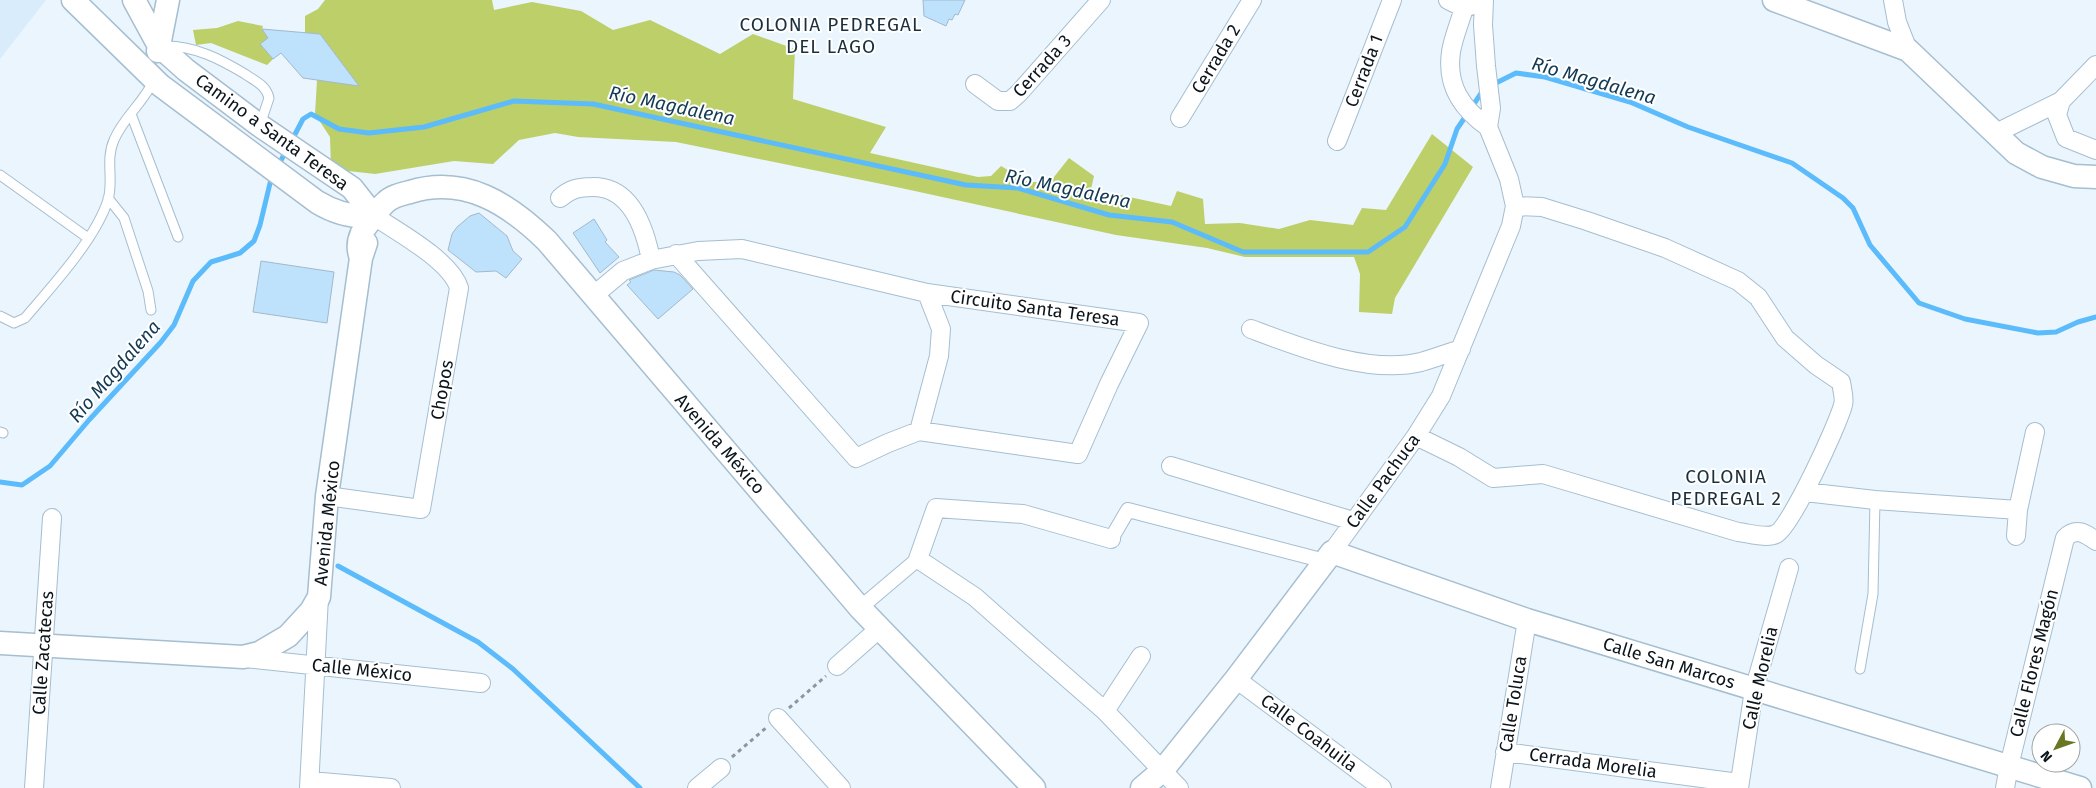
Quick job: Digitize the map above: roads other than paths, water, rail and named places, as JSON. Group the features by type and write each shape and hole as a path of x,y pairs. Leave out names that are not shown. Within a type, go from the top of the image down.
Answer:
{"street":[{"name":"Camino a Santa Teresa","path":"73,0 154,80 317,202 339,222 360,253"},
{"path":"115,0 150,9"},
{"name":"Cerrada 3","path":"974,84 998,101 1010,101 1101,0"},
{"name":"Cerrada 2","path":"1180,118 1252,0"},
{"name":"Cerrada 1","path":"1337,141 1392,0"},
{"path":"1448,0 1464,8 1484,0 1484,41 1491,108 1488,127 1471,116 1459,99 1452,80 1451,52 1464,8"},
{"path":"1774,0 1908,50 2016,153 2042,167 2074,176 2096,177"},
{"path":"1892,0 1897,22 1908,50"},
{"path":"137,63 150,9"},
{"path":"150,9 159,46 154,80"},
{"name":"Camino a Santa Teresa","path":"159,46 186,70 264,128 352,188 374,216"},
{"path":"1994,134 2061,101 2096,64"},
{"path":"2061,101 2057,115 2066,138 2096,150"},
{"name":"Calle Pachuca","path":"1142,788 1162,771 1236,679 1354,522 1416,436 1441,396 1511,226 1516,206 1509,179 1488,127"},
{"name":"Avenida México","path":"0,643 243,657 259,653 288,636 311,611 319,597 327,496 360,253 374,216 386,202 395,196 428,186 460,189 478,193 494,200 533,228 547,241 860,608 1034,788"},
{"path":"560,198 570,191 583,187 608,189 620,196 630,205 639,221 651,260"},
{"name":"Camino a Santa Teresa","path":"317,202 335,212 356,216 374,216"},
{"path":"1416,436 1459,457 1493,478 1543,474 1738,532 1764,536 1775,535 1784,528 1805,492 1844,404 1841,382 1816,365 1785,338 1758,298 1738,281 1665,248 1542,207 1516,206"},
{"name":"Chopos","path":"327,496 421,509 459,288 452,273 438,260 374,216"},
{"name":"Circuito Santa Teresa","path":"593,296 623,271 651,260 676,254 720,249 742,249 927,293 1139,323 1078,454 918,431 856,458 676,254"},
{"name":"Circuito Santa Teresa","path":"918,431 939,356 941,329 927,293"},
{"path":"1250,329 1295,346 1330,356 1383,365 1420,362 1461,349"},
{"path":"2016,536 2018,510 2035,432"},
{"path":"1172,466 1354,522"},
{"path":"1805,492 1875,500 2018,510"},
{"path":"860,608 918,559 936,508 1023,514 1111,539 1128,510 1328,557"},
{"name":"Calle Zacatecas","path":"34,788 52,518"},
{"name":"Calle Flores Magón","path":"2007,777 2065,538 2075,531 2083,532 2096,540"},
{"name":"Calle San Marcos","path":"1328,557 1754,690 2007,777 2080,788"},
{"path":"918,559 975,597 1105,711 1179,788"},
{"name":"Calle Morelia","path":"1739,785 1754,690 1788,568"},
{"path":"319,597 309,784 391,788"},
{"name":"Calle Toluca","path":"1500,788 1527,620"},
{"path":"837,666 880,628"},
{"path":"1105,711 1141,656"},
{"name":"Calle México","path":"243,657 481,683"},
{"name":"Calle Coahuila","path":"1236,679 1382,788"},
{"path":"778,718 841,788"},
{"name":"Cerrada Morelia","path":"1505,752 1739,785"},
{"path":"697,788 721,768"}],"lane":[{"path":"159,46 179,46 221,59 262,85 269,98 264,128"},
{"path":"0,316 14,323 25,318 88,238 108,198 110,184 109,158 114,139 150,90 154,80"},
{"path":"131,114 178,238"},
{"path":"0,175 88,238"},
{"path":"108,198 124,218 148,291 151,310"},
{"path":"1860,669 1873,594 1875,500"}],"waterway":[{"name":"Río Magdalena","path":"1492,85 1516,73 1545,77 1630,102 1688,127 1792,163 1843,198 1853,208 1870,245 1919,303 1965,319 2038,333 2056,332 2078,322 2096,317"},
{"name":"Río Magdalena","path":"292,140 303,119 311,114 339,129 369,133 424,127 514,101 593,104 966,185 1018,188 1109,215 1172,222 1243,252 1368,252 1405,227 1445,164 1457,129 1484,89"},
{"name":"Río Magdalena","path":"278,166 287,149"},
{"name":"Río Magdalena","path":"0,482 22,485 50,466 89,420 161,342 174,325 193,281 211,262 240,253 254,241 260,225 272,175"},
{"path":"338,566 478,642 513,669 640,788"}],"district":[{"name":"COLONIA PEDREGAL DEL LAGO","path":"831,35"},
{"name":"COLONIA PEDREGAL 2","path":"1726,487"}]}
